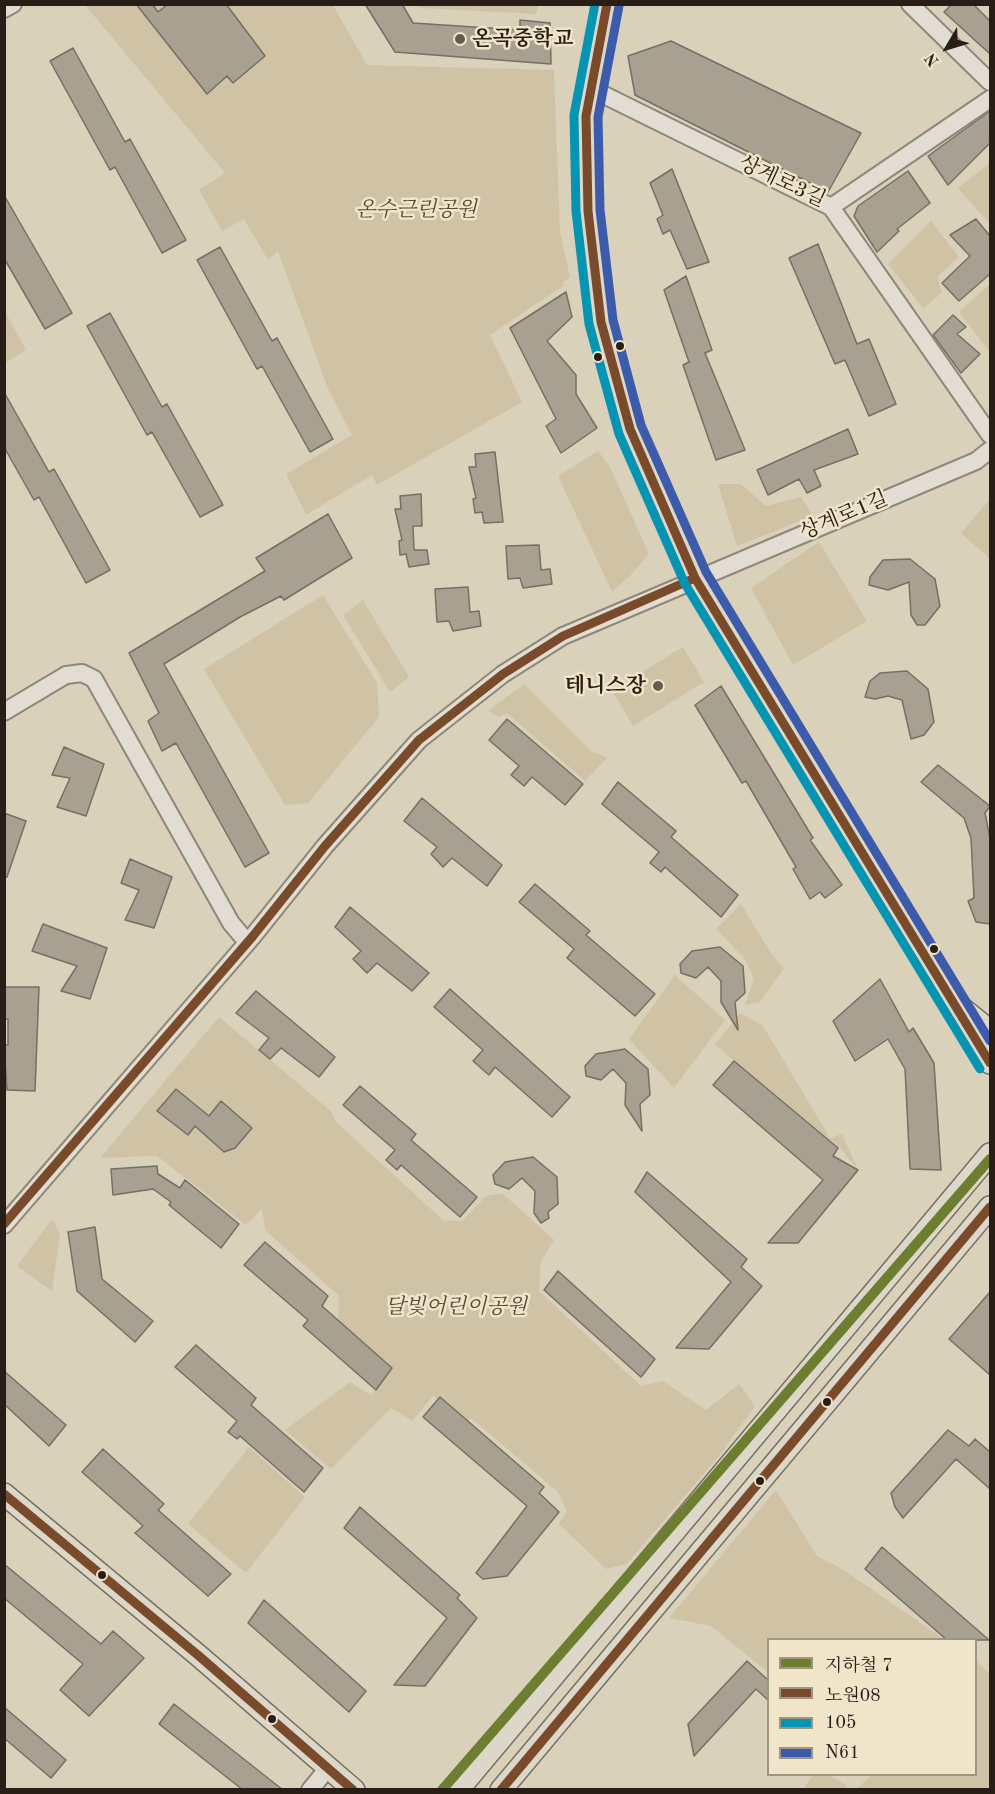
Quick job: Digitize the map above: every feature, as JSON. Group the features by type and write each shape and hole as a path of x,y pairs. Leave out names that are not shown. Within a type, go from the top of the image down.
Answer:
{"main road":[{"path":"607,4 586,116 588,211 601,322 634,440 695,578 990,1063"},
{"path":"948,995 990,1031"},
{"path":"458,1790 990,1154"},
{"path":"501,1790 990,1207"},
{"path":"924,1285 977,1237 990,1232"},
{"path":"4,1494 199,1656 354,1790"}],"street":[{"path":"4,9 13,4"},
{"path":"910,4 990,82"},
{"name":"상계로3길","path":"592,89 831,207 990,99"},
{"path":"831,207 990,435"},
{"name":"상계로1길","path":"4,1225 247,942 325,846 419,740 503,674 563,636 695,578 976,461 990,450"},
{"path":"4,712 66,675 82,673 94,679 231,923 247,942"},
{"path":"310,1790 328,1768"}],"green space":[{"name":"온수근린공원","path":"85,5 333,5 367,65 554,70 560,232 570,277 563,282 563,286 490,335 522,402 377,485 372,475 306,515 286,474 352,435 328,389 278,251 268,260 244,219 222,231 199,190 225,173"},
{"path":"418,5 538,5 536,14 421,8"},
{"path":"990,163 990,224 958,188"},
{"path":"931,221 959,257 937,277 942,293 923,308 888,264"},
{"path":"989,285 990,287 990,352 959,312"},
{"path":"5,312 26,350 4,363"},
{"path":"598,451 610,467 649,554 612,592 558,476"},
{"path":"718,484 741,484 766,506 801,497 813,516 737,546"},
{"path":"990,499 990,559 961,533"},
{"path":"819,542 867,621 793,665 751,588"},
{"path":"323,595 377,683 379,717 308,803 285,805 204,669"},
{"path":"363,600 409,677 390,692 343,615"},
{"name":"테니스장","path":"683,647 704,682 633,726 612,690"},
{"path":"524,684 590,750 607,758 585,781 507,713 499,717 488,711"},
{"path":"741,904 772,955 784,968 760,1002 745,1005 754,979 745,959 716,929"},
{"path":"675,975 725,1020 674,1088 629,1039"},
{"path":"740,1013 763,1026 830,1138 842,1134 858,1170 841,1149 715,1045"},
{"name":"달빛어린이공원","path":"219,1017 332,1112 335,1121 444,1221 462,1221 486,1196 502,1193 554,1240 541,1261 539,1291 641,1386 663,1381 706,1410 739,1384 755,1406 719,1456 627,1564 606,1569 559,1524 567,1511 558,1492 471,1418 467,1422 433,1396 412,1421 391,1408 331,1469 285,1430 350,1382 371,1395 392,1368 338,1320 339,1296 265,1230 262,1209 246,1225 157,1156 100,1158"},
{"path":"52,1219 60,1234 52,1291 17,1266"},
{"path":"249,1447 305,1497 246,1573 188,1524"},
{"path":"776,1490 817,1556 842,1569 943,1638 767,1638 767,1671 711,1626 669,1618"},
{"path":"977,1662 990,1674 990,1789 856,1789 871,1776 977,1776"},
{"path":"812,1776 831,1776 847,1786 846,1789 803,1789"}],"building":[{"path":"136,4 152,4 158,12 168,4 226,4 265,56 233,83 227,76 207,94"},
{"path":"365,4 402,4 413,23 520,30 520,20 550,23 551,64 395,52"},
{"path":"952,4 973,4 990,21 990,54 944,12"},
{"path":"671,41 861,133 828,192 635,95 628,56"},
{"path":"73,48 125,142 130,139 186,240 162,253 115,167 110,170 50,61"},
{"path":"990,111 990,143 948,185 928,156"},
{"path":"672,169 709,262 687,269 670,230 663,234 657,219 663,215 650,183"},
{"path":"908,171 930,203 897,229 899,231 877,252 854,216 858,206"},
{"path":"4,195 72,313 45,329 4,258"},
{"path":"976,219 990,236 990,274 959,301 942,283 970,256 950,235"},
{"path":"818,244 857,344 869,339 896,404 869,416 845,360 835,364 789,258"},
{"path":"220,247 272,341 277,338 333,439 310,452 262,366 257,369 197,260"},
{"path":"686,276 712,350 705,353 745,450 716,460 683,365 689,362 664,290"},
{"path":"566,292 572,317 547,341 576,375 576,394 597,428 561,453 546,426 556,419 510,328"},
{"path":"110,313 162,407 167,404 223,505 200,517 152,432 147,435 87,326"},
{"path":"953,315 966,327 957,334 980,354 961,373 933,335"},
{"path":"4,392 49,472 54,469 110,570 86,583 39,497 34,500 4,447"},
{"path":"848,429 858,454 814,470 821,486 807,493 799,479 768,495 757,470"},
{"path":"495,452 503,522 484,523 482,512 475,513 473,499 476,498 469,467 476,467 475,454"},
{"path":"421,494 422,526 413,526 414,550 427,550 429,564 409,567 406,554 400,555 399,541 402,540 395,509 401,509 400,496"},
{"path":"328,514 352,558 284,600 281,596 240,617 164,664 269,853 245,867 176,743 162,751 148,721 159,713 129,653 265,571 256,558"},
{"path":"539,545 541,570 550,569 552,584 523,588 520,578 508,579 506,546"},
{"path":"910,559 935,579 940,606 925,625 917,625 911,615 909,582 888,590 869,585 870,577 883,560"},
{"path":"468,587 470,612 479,611 481,626 453,631 449,621 437,622 435,589"},
{"path":"907,671 928,689 934,722 924,735 911,739 902,700 888,696 875,699 865,697 870,681 880,673"},
{"path":"721,686 813,838 810,840 842,885 825,898 820,892 810,899 793,869 796,867 746,781 742,783 695,705"},
{"path":"507,719 583,784 565,805 532,777 524,786 511,775 519,766 489,740"},
{"path":"64,747 104,764 86,816 57,807 70,778 52,775"},
{"path":"938,765 990,806 985,813 990,838 990,924 976,922 968,901 974,898 971,838 964,818 921,782"},
{"path":"618,782 676,831 671,837 738,895 721,917 665,867 661,872 650,863 659,852 602,804"},
{"path":"422,798 502,865 487,886 452,858 443,867 431,854 437,847 404,821"},
{"path":"4,813 26,821 7,877 4,877"},
{"path":"130,859 172,877 154,928 125,920 139,890 121,883"},
{"path":"535,884 590,931 586,935 655,994 635,1016 567,958 574,949 519,902"},
{"path":"350,907 429,973 412,991 377,963 367,973 353,959 361,951 335,927"},
{"path":"43,924 107,948 90,999 61,991 77,966 32,951"},
{"path":"720,947 743,966 745,993 735,1002 738,1030 721,1002 721,981 708,967 696,978 681,973 680,964 692,951"},
{"path":"880,979 909,1032 913,1028 934,1063 941,1170 910,1169 905,1069 888,1039 855,1061 833,1021"},
{"path":"4,987 39,987 35,1091 7,1090 4,1045 8,1045 8,1019 4,1019"},
{"path":"450,989 570,1097 552,1117 495,1067 489,1075 473,1061 483,1050 434,1007"},
{"path":"256,991 335,1057 319,1077 281,1048 270,1059 259,1050 269,1038 236,1013"},
{"path":"625,1049 648,1069 650,1095 640,1104 642,1131 625,1105 626,1083 613,1069 601,1080 586,1076 585,1066 596,1054"},
{"path":"734,1061 838,1148 833,1156 858,1170 798,1243 768,1243 823,1180 713,1085"},
{"path":"360,1086 416,1134 411,1140 477,1197 460,1217 401,1165 397,1170 386,1160 395,1150 343,1105"},
{"path":"176,1089 209,1116 221,1101 252,1128 235,1148 224,1152 195,1126 188,1135 157,1111"},
{"path":"533,1157 557,1177 558,1204 548,1212 549,1218 541,1223 534,1213 535,1191 522,1178 509,1189 495,1184 493,1175 505,1162"},
{"path":"157,1166 158,1174 180,1188 185,1180 239,1224 221,1248 169,1205 171,1202 153,1189 113,1195 111,1169"},
{"path":"647,1172 747,1259 741,1267 762,1286 709,1349 676,1348 731,1282 635,1192"},
{"path":"95,1227 102,1279 153,1321 135,1342 77,1291 68,1232"},
{"path":"265,1242 328,1296 322,1306 392,1368 376,1390 303,1326 308,1320 244,1265"},
{"path":"558,1271 655,1359 641,1377 544,1290"},
{"path":"990,1292 990,1375 949,1339"},
{"path":"196,1345 256,1398 251,1405 323,1468 304,1492 240,1436 237,1439 228,1432 237,1421 175,1367"},
{"path":"4,1371 66,1425 49,1446 4,1404"},
{"path":"440,1397 544,1487 539,1493 559,1512 507,1576 483,1579 476,1573 527,1506 423,1417"},
{"path":"948,1430 969,1446 975,1439 990,1452 990,1489 956,1459 903,1518 895,1507 891,1493"},
{"path":"103,1449 164,1504 158,1510 231,1574 208,1596 135,1533 143,1526 82,1472"},
{"path":"360,1507 460,1595 457,1598 477,1618 425,1686 394,1685 447,1618 344,1528"},
{"path":"882,1547 989,1640 945,1638 865,1569"},
{"path":"4,1564 101,1644 113,1631 144,1658 89,1716 60,1690 83,1664 4,1598"},
{"path":"264,1600 366,1691 349,1712 248,1623"},
{"path":"747,1661 767,1679 767,1699 756,1689 694,1756 688,1724"},
{"path":"174,1704 283,1790 243,1790 159,1724"},
{"path":"4,1707 66,1760 51,1778 4,1738"}],"metro line":[{"name":"7","path":"442,1790 990,1159"}],"transit line":[{"name":"105","path":"595,4 574,115 576,211 589,324 619,434 685,584 980,1069"},
{"name":"노원08","path":"607,4 586,116 588,211 601,322 630,429 695,578 990,1063"},
{"name":"N61","path":"619,6 598,117 600,210 613,320 641,425 706,572 990,1041"},
{"name":"노원08","path":"4,1224 253,936 325,846 419,740 503,674 563,636 695,578"},
{"name":"노원08","path":"501,1790 990,1207"},
{"name":"노원08","path":"4,1494 199,1656 353,1790"}],"place":[{"name":"온곡중학교","path":"460,39"},
{"name":"테니스장","path":"658,686"}]}
